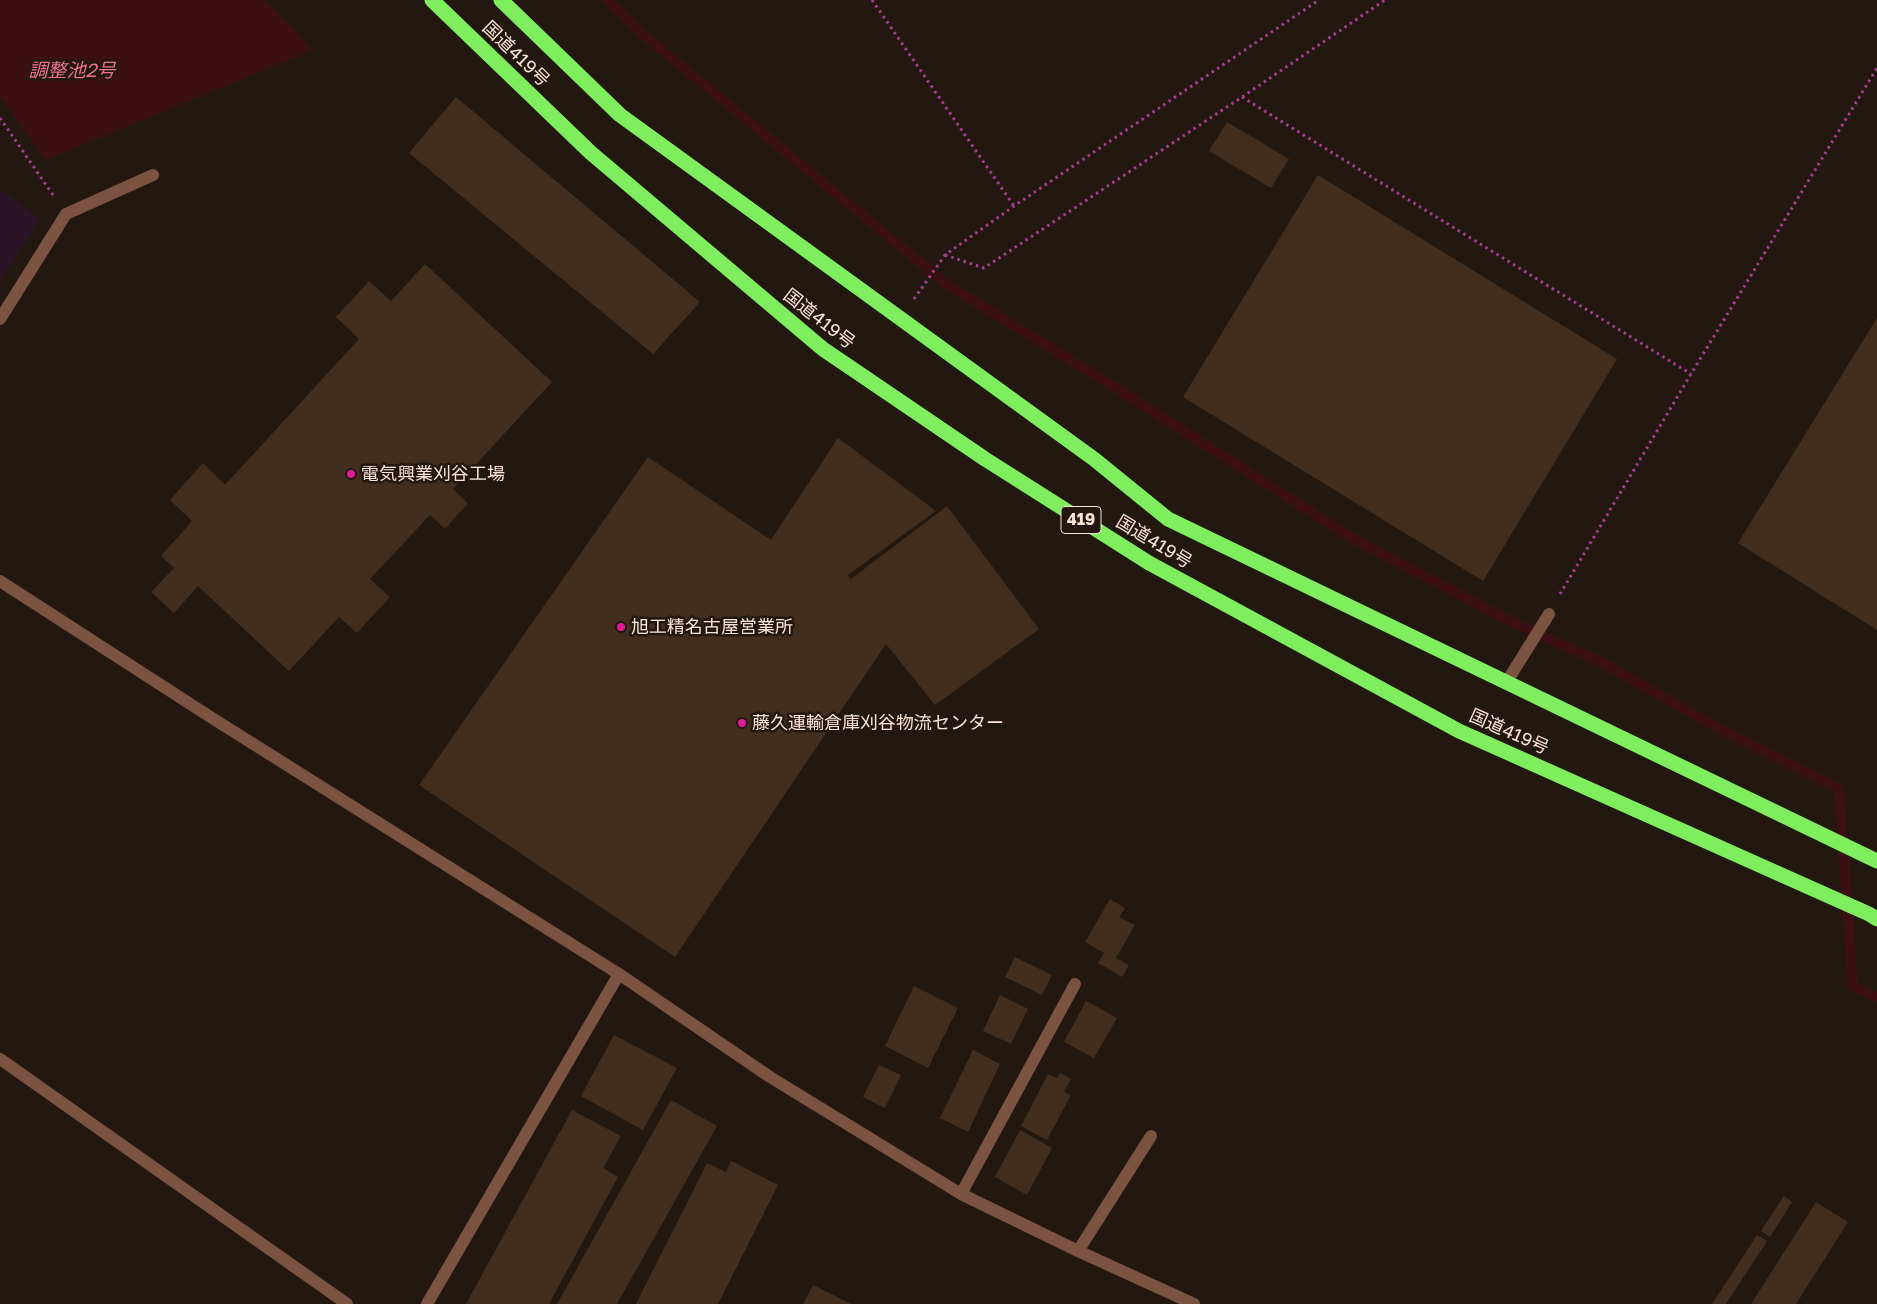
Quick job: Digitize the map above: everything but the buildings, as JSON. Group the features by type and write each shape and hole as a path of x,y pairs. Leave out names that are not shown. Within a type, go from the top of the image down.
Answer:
{"highway":[{"name":"国道419号","path":"432,0 591,153 823,349 985,459 1149,563 1459,731 1873,917"},
{"name":"国道419号","path":"501,0 620,115 1094,460 1168,519 1871,858"}],"street":[{"path":"0,319 66,214 153,175"},
{"path":"0,582 619,974 770,1077 961,1194 1078,1251 1194,1304"},
{"path":"1506,683 1549,614"},
{"path":"427,1304 619,974"},
{"path":"961,1194 1075,984"},
{"path":"0,1059 347,1304"},
{"path":"1078,1251 1151,1136"}],"path":[{"path":"872,0 1014,206"},
{"path":"920,291 945,255 1014,206 1319,0"},
{"path":"945,255 984,268 1385,0"},
{"path":"1549,614 1691,374 1877,68"},
{"path":"1242,97 1691,374"},
{"path":"0,118 66,214"}],"shaded area":[{"path":"0,189 40,219 0,281"}],"water":[{"name":"調整池2号","path":"0,0 266,0 313,50 46,160 0,97"}],"waterway":[{"path":"607,0 646,37 946,284 1108,383 1352,538 1506,619 1603,663 1720,729 1839,789 1853,987 1877,997"}],"place":[{"name":"電気興業刈谷工場","path":"351,474"},
{"name":"旭工精名古屋営業所","path":"621,627"},
{"name":"藤久運輸倉庫刈谷物流センター","path":"742,723"}]}
